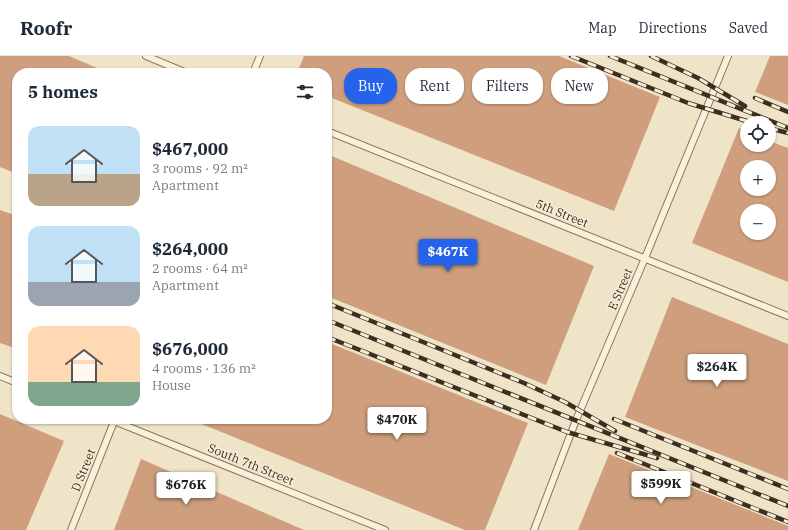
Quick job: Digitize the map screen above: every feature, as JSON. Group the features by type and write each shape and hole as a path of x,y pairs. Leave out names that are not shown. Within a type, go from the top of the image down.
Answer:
{"lane":[{"path":"146,56 175,68"},
{"path":"255,68 260,56"},
{"name":"E Street","path":"534,530 576,420 645,258 728,56"},
{"name":"5th Street","path":"332,133 788,316"},
{"path":"0,376 12,381"},
{"name":"D Street","path":"71,530 111,424"},
{"name":"South 7th Street","path":"123,424 385,530"}],"building":[{"path":"0,56 69,56 97,68 12,68 12,172 0,167"},
{"path":"304,56 559,56 589,68 551,68 551,104 608,104 608,76 660,97 614,211 347,104 397,104 397,68 344,68 344,103 332,98 332,68 299,68"},
{"path":"770,56 788,56 788,105 755,92"},
{"path":"739,128 740,152 776,152 776,144 788,148 788,282 692,243"},
{"path":"332,156 594,266 546,385 332,298"},
{"path":"0,210 12,214 12,347 0,343"},
{"path":"672,297 788,344 788,481 625,417"},
{"path":"332,344 528,423 485,530 465,530 201,424 332,424"},
{"path":"0,414 12,419 12,424 24,424 64,441 26,530 0,530"},
{"path":"609,454 788,526 788,530 578,530"},
{"path":"141,459 304,530 114,530"}],"railway":[{"path":"571,56 688,103 740,119"},
{"path":"610,56 788,128"},
{"path":"651,56 698,78 745,106"},
{"path":"755,98 788,112"},
{"path":"776,130 788,133"},
{"path":"332,305 524,383 565,402 615,431"},
{"path":"332,322 788,506"},
{"path":"332,339 567,432 657,458"},
{"path":"614,419 788,489"},
{"path":"617,453 788,522"}]}
